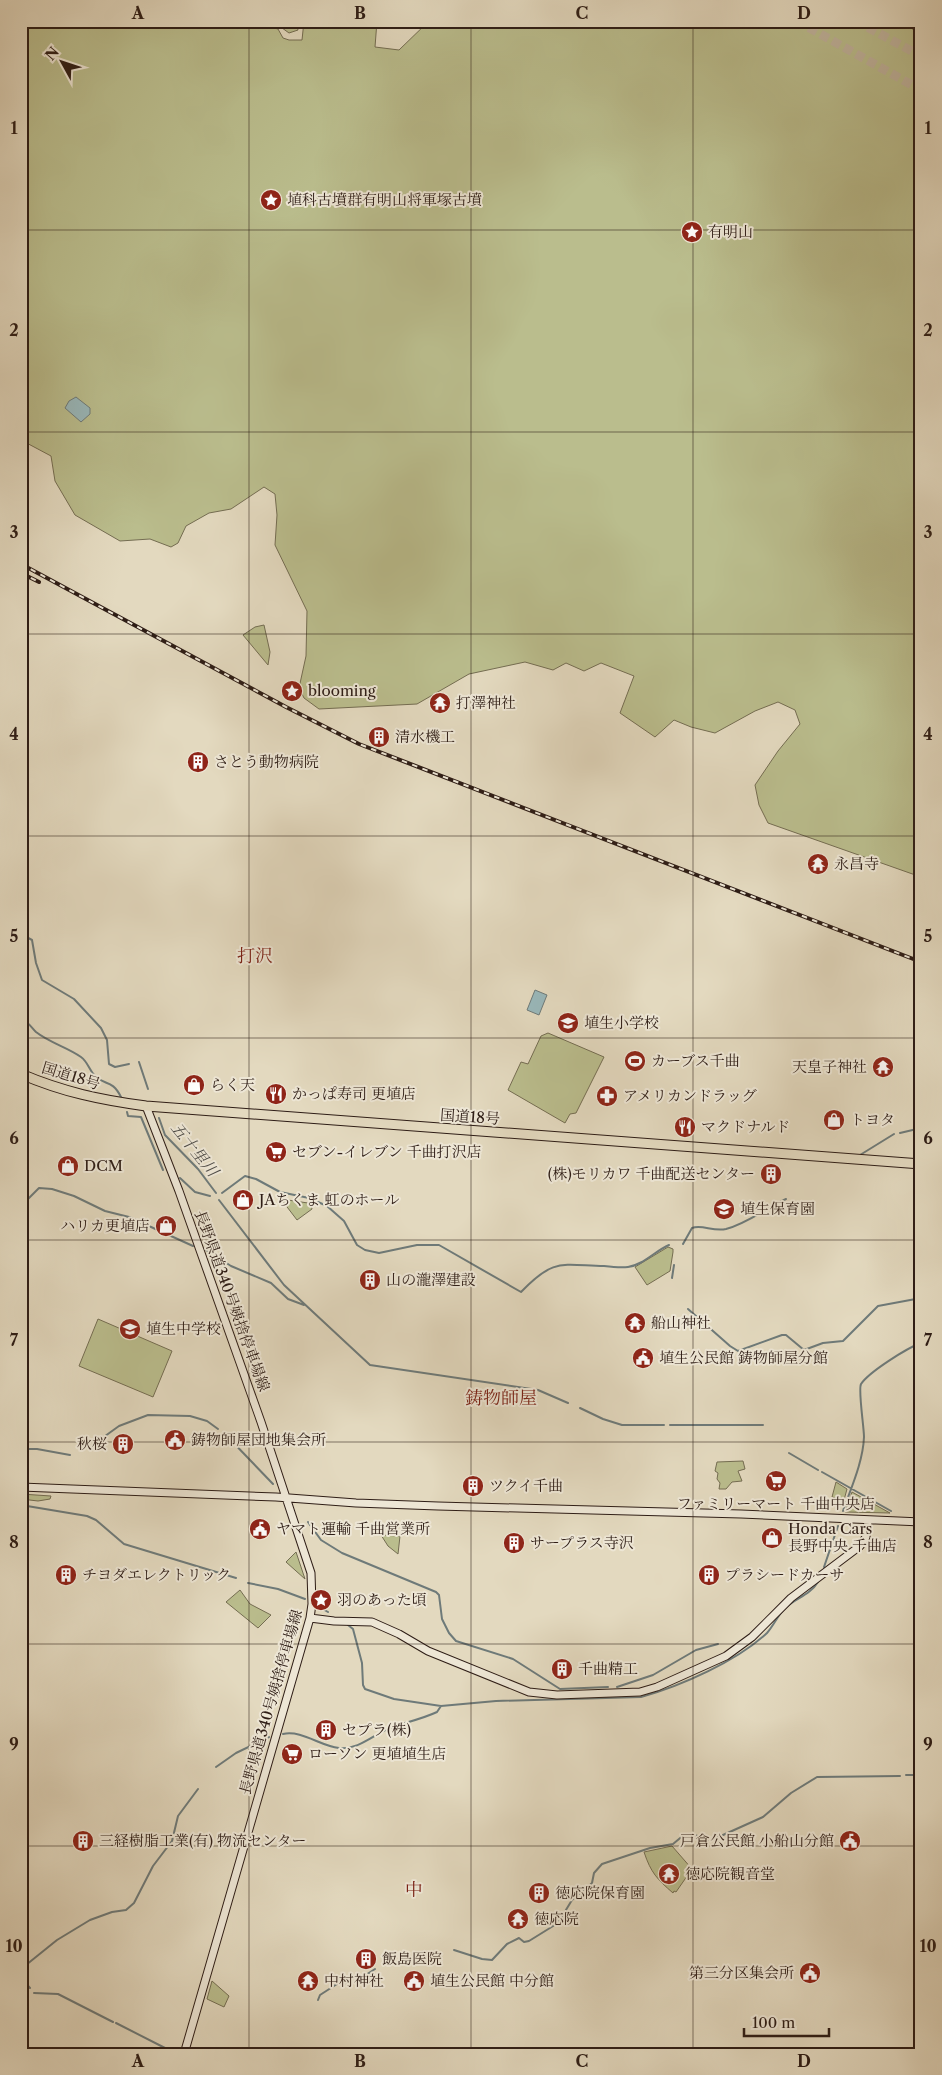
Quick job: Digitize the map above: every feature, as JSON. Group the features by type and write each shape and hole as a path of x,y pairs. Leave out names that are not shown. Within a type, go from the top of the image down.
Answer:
{"highway":[{"name":"国道18号","path":"21,1074 80,1095 104,1101 146,1106 921,1164"}],"street":[{"name":"長野県道340号姨捨停車場線","path":"146,1106 177,1187 287,1498 311,1573 312,1604 310,1618 184,2054"},
{"path":"21,1487 438,1506 741,1514 921,1522"},
{"path":"310,1618 372,1622 399,1634 428,1652 528,1692 557,1695 640,1692 657,1687 712,1664 752,1638 791,1598 860,1546 866,1538 868,1521"}],"green space":[{"path":"23,21 262,21 263,25 278,29 283,38 302,40 304,21 377,21 375,47 399,50 429,21 901,21 921,35 921,877 768,823 759,805 755,785 778,751 800,724 795,710 778,702 755,711 715,733 691,727 674,720 655,737 620,713 634,676 601,663 584,671 566,663 553,670 525,662 469,674 417,704 319,709 304,698 299,688 306,656 307,611 275,545 277,515 275,494 264,487 231,509 209,513 186,526 178,543 171,547 150,539 120,541 75,515 55,481 51,456 21,440"},
{"path":"269,21 299,21 297,25 298,30 289,33"},
{"path":"264,625 270,652 268,665 243,635 255,627"},
{"path":"548,1033 604,1057 576,1113 570,1114 565,1123 508,1090 521,1062 528,1064 541,1036"},
{"path":"281,1199 308,1203 311,1204 312,1209 297,1220"},
{"path":"668,1247 673,1249 670,1271 647,1285 635,1267"},
{"path":"98,1319 172,1351 153,1397 79,1366"},
{"path":"743,1461 745,1469 738,1471 742,1481 732,1482 726,1489 719,1489 718,1473 715,1471 717,1462"},
{"path":"836,1482 847,1489 844,1500 832,1497"},
{"path":"852,1492 890,1513 845,1512"},
{"path":"21,1494 51,1496 50,1499 38,1501 21,1499"},
{"path":"381,1535 400,1536 398,1554 388,1546"},
{"path":"296,1552 305,1579 286,1562"},
{"path":"240,1590 250,1604 271,1615 258,1628 226,1602"},
{"path":"672,1846 692,1869 676,1892 674,1891 673,1893 655,1875 644,1852"},
{"path":"212,1981 229,1996 224,2007 207,1999"}],"water":[{"path":"76,397 90,408 90,414 81,422 65,408 69,401"},
{"path":"535,990 547,995 539,1015 527,1010"}],"waterway":[{"name":"五十里川","path":"21,934 32,940 36,963 42,980 74,999 101,1028 107,1040 109,1064 115,1067 129,1064"},
{"path":"21,1020 28,1023 41,1036 81,1057 95,1076 115,1088 121,1097"},
{"name":"五十里川","path":"139,1062 148,1089"},
{"path":"127,1112 128,1116 141,1117 163,1170"},
{"name":"五十里川","path":"159,1118 165,1135 198,1169 216,1193"},
{"path":"900,1133 921,1128"},
{"path":"860,1155 894,1134"},
{"path":"222,1193 245,1176 256,1179 280,1192 309,1198 327,1206 344,1221 357,1245 365,1250 379,1253 417,1245 439,1245 521,1292 542,1273 558,1266 628,1267 639,1264 669,1245"},
{"path":"180,1178 195,1192 210,1196"},
{"path":"21,1206 39,1188 52,1189 74,1196 105,1211 129,1217 193,1246"},
{"path":"683,1244 692,1228 726,1229 742,1223 786,1199"},
{"path":"219,1200 284,1285 370,1365 538,1390 568,1403"},
{"path":"206,1250 231,1266 271,1283 288,1299 304,1305"},
{"name":"五十里川","path":"672,1278 674,1265"},
{"name":"五十里川","path":"688,1309 738,1351 782,1335 786,1335 804,1350 823,1343 843,1341 878,1306 921,1298"},
{"path":"843,1511 856,1475 863,1446 861,1384 872,1373 889,1361 921,1343"},
{"path":"580,1408 603,1419 622,1425 664,1425"},
{"path":"101,1439 119,1426 148,1415 190,1416 207,1421 218,1429"},
{"path":"670,1425 763,1425"},
{"path":"224,1433 273,1484"},
{"path":"21,1449 37,1449 70,1455"},
{"path":"789,1453 818,1470"},
{"path":"822,1472 891,1511"},
{"path":"21,1505 87,1516 96,1520 124,1544 236,1578"},
{"path":"308,1522 321,1540 342,1553 436,1592 439,1595 442,1619 449,1633 456,1641 513,1659 560,1689 608,1687"},
{"path":"824,1567 838,1526"},
{"path":"348,1625 353,1629 362,1663 363,1685 365,1689 394,1699 441,1706 496,1701 641,1697 691,1679 740,1653 767,1633 785,1608 811,1590 818,1582"},
{"path":"248,1583 278,1589 305,1599"},
{"path":"319,1607 328,1612"},
{"path":"617,1687 653,1675 696,1650 718,1644"},
{"path":"283,1734 297,1734 332,1747 353,1747 392,1727 437,1712 441,1706"},
{"path":"216,1767 236,1753 269,1737"},
{"path":"906,1775 921,1775"},
{"path":"723,1835 763,1817 791,1793 817,1777 900,1776"},
{"path":"21,1969 57,1940 90,1920 112,1912 126,1910 134,1903 153,1866 172,1841 178,1816 198,1789"},
{"path":"454,1950 482,1959 492,1960 507,1944 519,1938 524,1942 529,1941 558,1923 572,1900 592,1883 594,1873 602,1864 650,1848 673,1844 685,1834 692,1834 708,1840 719,1837"},
{"path":"318,2000 320,1995 337,1984 355,1982 375,1969"},
{"path":"21,1978 30,1988"},
{"path":"34,1993 58,1994 113,2022"},
{"path":"116,2023 167,2049"}],"tunnel":[{"path":"797,21 921,90"},
{"path":"856,21 921,56"}],"railway":[{"path":"21,564 286,707 359,744 921,962"},
{"path":"21,573 39,582"}],"place":[{"name":"埴科古墳群有明山将軍塚古墳","path":"271,200"},
{"name":"有明山","path":"692,232"},
{"name":"blooming","path":"292,691"},
{"name":"打澤神社","path":"440,703"},
{"name":"清水機工","path":"379,737"},
{"name":"さとう動物病院","path":"198,762"},
{"name":"永昌寺","path":"818,864"},
{"name":"埴生小学校","path":"568,1023"},
{"name":"カーブス千曲","path":"635,1061"},
{"name":"天皇子神社","path":"883,1067"},
{"name":"らく天","path":"194,1085"},
{"name":"かっぱ寿司 更埴店","path":"276,1094"},
{"name":"アメリカンドラッグ","path":"607,1096"},
{"name":"トヨタ","path":"834,1120"},
{"name":"マクドナルド","path":"685,1127"},
{"name":"セブン-イレブン 千曲打沢店","path":"276,1152"},
{"name":"DCM","path":"68,1166"},
{"name":"(株)モリカワ 千曲配送センター","path":"771,1174"},
{"name":"JAちくま 虹のホール","path":"243,1200"},
{"name":"埴生保育園","path":"724,1209"},
{"name":"ハリカ更埴店","path":"166,1226"},
{"name":"山の瀧澤建設","path":"370,1280"},
{"name":"船山神社","path":"635,1323"},
{"name":"埴生中学校","path":"130,1329"},
{"name":"埴生公民館 鋳物師屋分館","path":"643,1358"},
{"name":"鋳物師屋団地集会所","path":"175,1440"},
{"name":"秋桜","path":"123,1444"},
{"name":"ファミリーマート 千曲中央店","path":"776,1481"},
{"name":"ツクイ千曲","path":"473,1486"},
{"name":"ヤマト運輸 千曲営業所","path":"260,1529"},
{"name":"Honda Cars 長野中央 千曲店","path":"772,1538"},
{"name":"サープラス寺沢","path":"514,1543"},
{"name":"チヨダエレクトリック","path":"66,1575"},
{"name":"プラシードカーサ","path":"709,1575"},
{"name":"羽のあった頃","path":"321,1600"},
{"name":"千曲精工","path":"562,1669"},
{"name":"セプラ(株)","path":"326,1730"},
{"name":"ローソン 更埴埴生店","path":"292,1754"},
{"name":"三経樹脂工業(有) 物流センター","path":"83,1841"},
{"name":"戸倉公民館 小船山分館","path":"850,1841"},
{"name":"徳応院観音堂","path":"669,1874"},
{"name":"徳応院保育園","path":"539,1893"},
{"name":"徳応院","path":"518,1919"},
{"name":"飯島医院","path":"366,1959"},
{"name":"第三分区集会所","path":"810,1973"},
{"name":"中村神社","path":"308,1981"},
{"name":"埴生公民館 中分館","path":"414,1981"}],"district":[{"name":"打沢","path":"255,956"},
{"name":"鋳物師屋","path":"501,1398"},
{"name":"中","path":"414,1890"}]}
